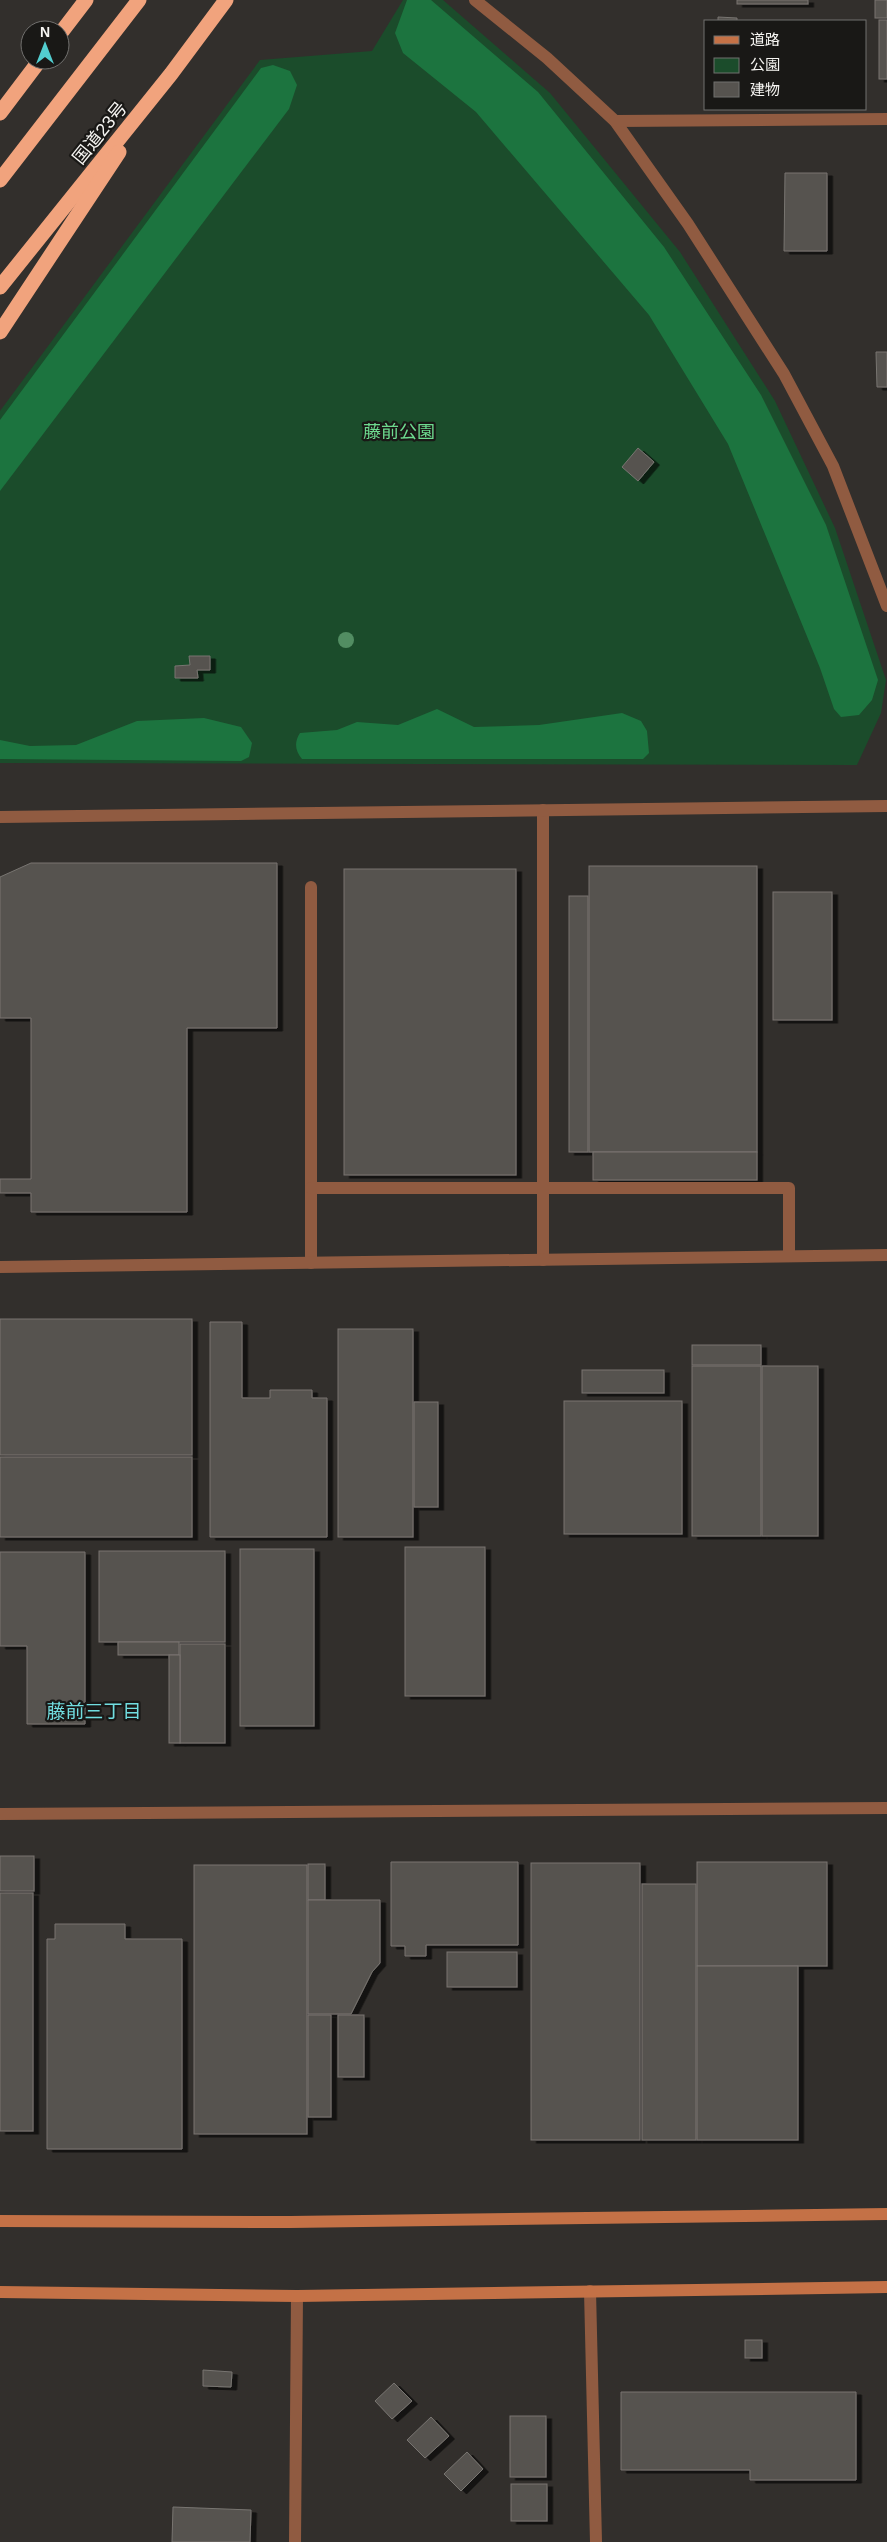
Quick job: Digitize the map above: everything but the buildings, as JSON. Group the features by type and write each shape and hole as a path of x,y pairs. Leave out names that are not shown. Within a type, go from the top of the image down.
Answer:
{"highway":[{"path":"70,21 86,0"},
{"path":"0,180 139,0"},
{"name":"国道23号","path":"0,287 171,74 226,0"},
{"path":"0,113 32,70"},
{"path":"0,332 171,74"}],"street":[{"path":"475,0 547,58 615,121 688,224 784,374 834,466 887,606"},
{"path":"615,121 887,119"},
{"path":"0,817 887,806"},
{"path":"543,810 543,1260"},
{"path":"311,887 311,1263"},
{"path":"311,1188 789,1188 789,1256"},
{"path":"0,1267 887,1256"},
{"path":"0,1814 887,1808"},
{"path":"0,2221 290,2222 887,2214"},
{"path":"0,2292 297,2296 887,2287"},
{"path":"590,2291 596,2542"},
{"path":"295,2542 297,2296"}],"green space":[{"name":"藤前公園","path":"403,0 443,0 550,93 680,252 775,401 835,528 886,680 881,713 857,765 0,763 0,411 260,60 372,51"},
{"path":"407,0 431,0 538,92 664,247 761,395 826,525 878,680 872,700 859,715 841,717 834,709 820,668 728,444 649,315 476,112 403,53 395,33"},
{"path":"273,65 290,71 297,85 289,109 0,491 0,420 261,68"},
{"path":"437,709 474,727 539,725 622,713 641,721 647,731 649,753 643,759 302,759 297,750 296,743 300,733 337,730 357,722 398,725"},
{"path":"204,718 241,727 252,743 249,757 241,761 0,759 0,740 30,746 76,745 137,721"}],"district":[{"name":"藤前三丁目","path":"94,1711"}]}
